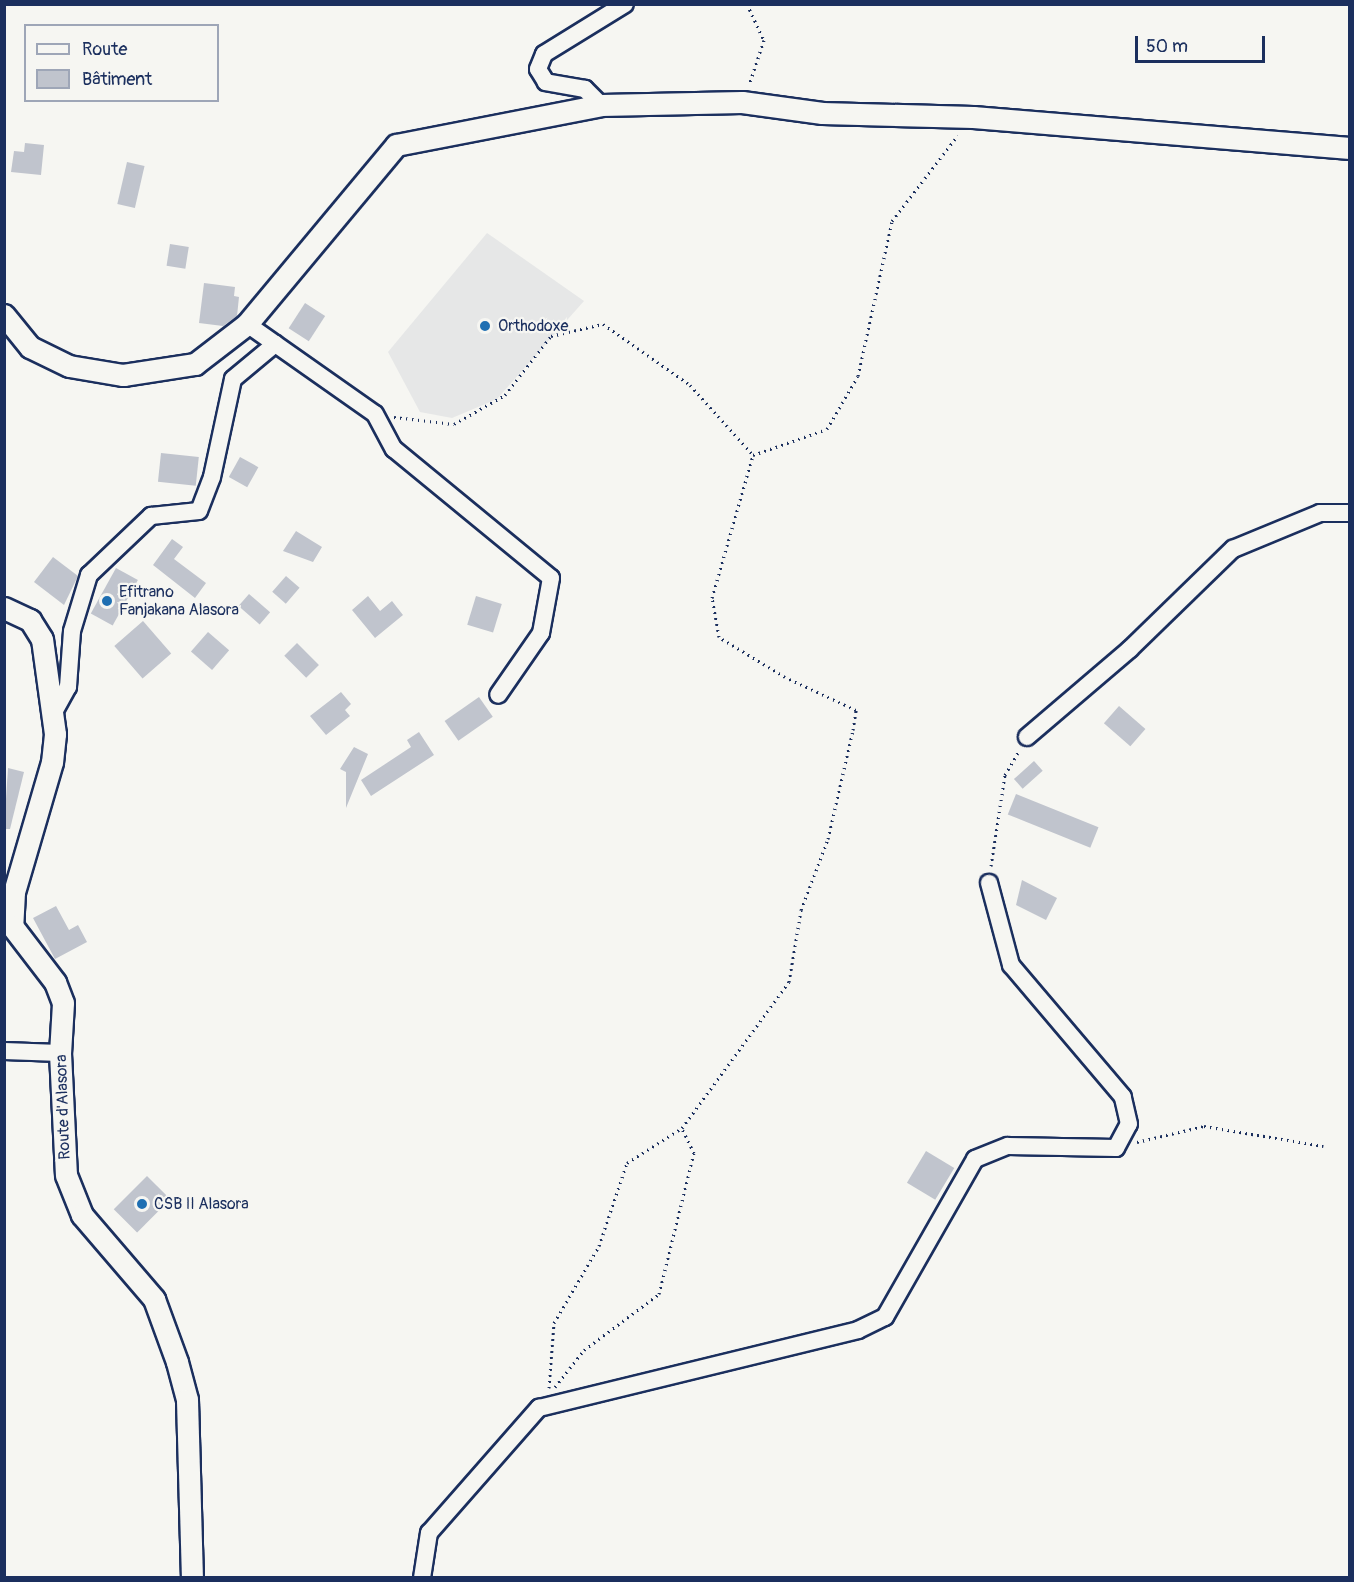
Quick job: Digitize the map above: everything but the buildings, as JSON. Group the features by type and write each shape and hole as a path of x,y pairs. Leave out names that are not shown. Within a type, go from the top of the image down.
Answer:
{"street":[{"path":"601,105 585,89 546,82 538,69 544,54 626,4"},
{"path":"4,315 30,346 69,366 123,375 195,364 247,324 396,145 601,105 742,102 822,113 973,117 1350,147"},
{"path":"247,324 375,414 394,449 551,578 541,633 498,695"},
{"path":"54,712 68,687 72,631 89,575 151,516 199,511 212,477 233,379 274,344"},
{"path":"1027,737 1130,649 1233,549 1320,513 1350,513"},
{"name":"Route d'Alasora","path":"4,608 30,620 42,639 54,712 52,762 11,914 17,935 55,982 63,1003 60,1053 66,1175 82,1215 154,1299 187,1400 192,1578"},
{"path":"422,1578 429,1533 539,1408 858,1330 885,1317 975,1159 1008,1146 1116,1148 1129,1124 1123,1097 1011,965 989,883"},
{"path":"4,1051 60,1053"}],"path":[{"path":"742,102 763,51 747,4"},
{"path":"753,455 827,429 858,376 892,221 973,117"},
{"path":"375,414 454,424 505,395 551,336 603,324 690,385 753,455"},
{"path":"682,1128 694,1154 659,1294 584,1350 549,1395 554,1323 600,1245 627,1163 682,1128 789,982 801,910 828,839 856,710 785,677 719,637 712,598 753,455"},
{"path":"989,883 1005,775 1027,737"},
{"path":"1116,1148 1204,1126 1323,1146"}],"shaded area":[{"name":"Orthodoxe","path":"487,233 584,301 497,399 452,418 420,412 388,352"}],"place":[{"name":"Orthodoxe","path":"485,326"},
{"name":"Efitrano Fanjakana Alasora","path":"107,601"},
{"name":"CSB II Alasora","path":"142,1204"}]}
